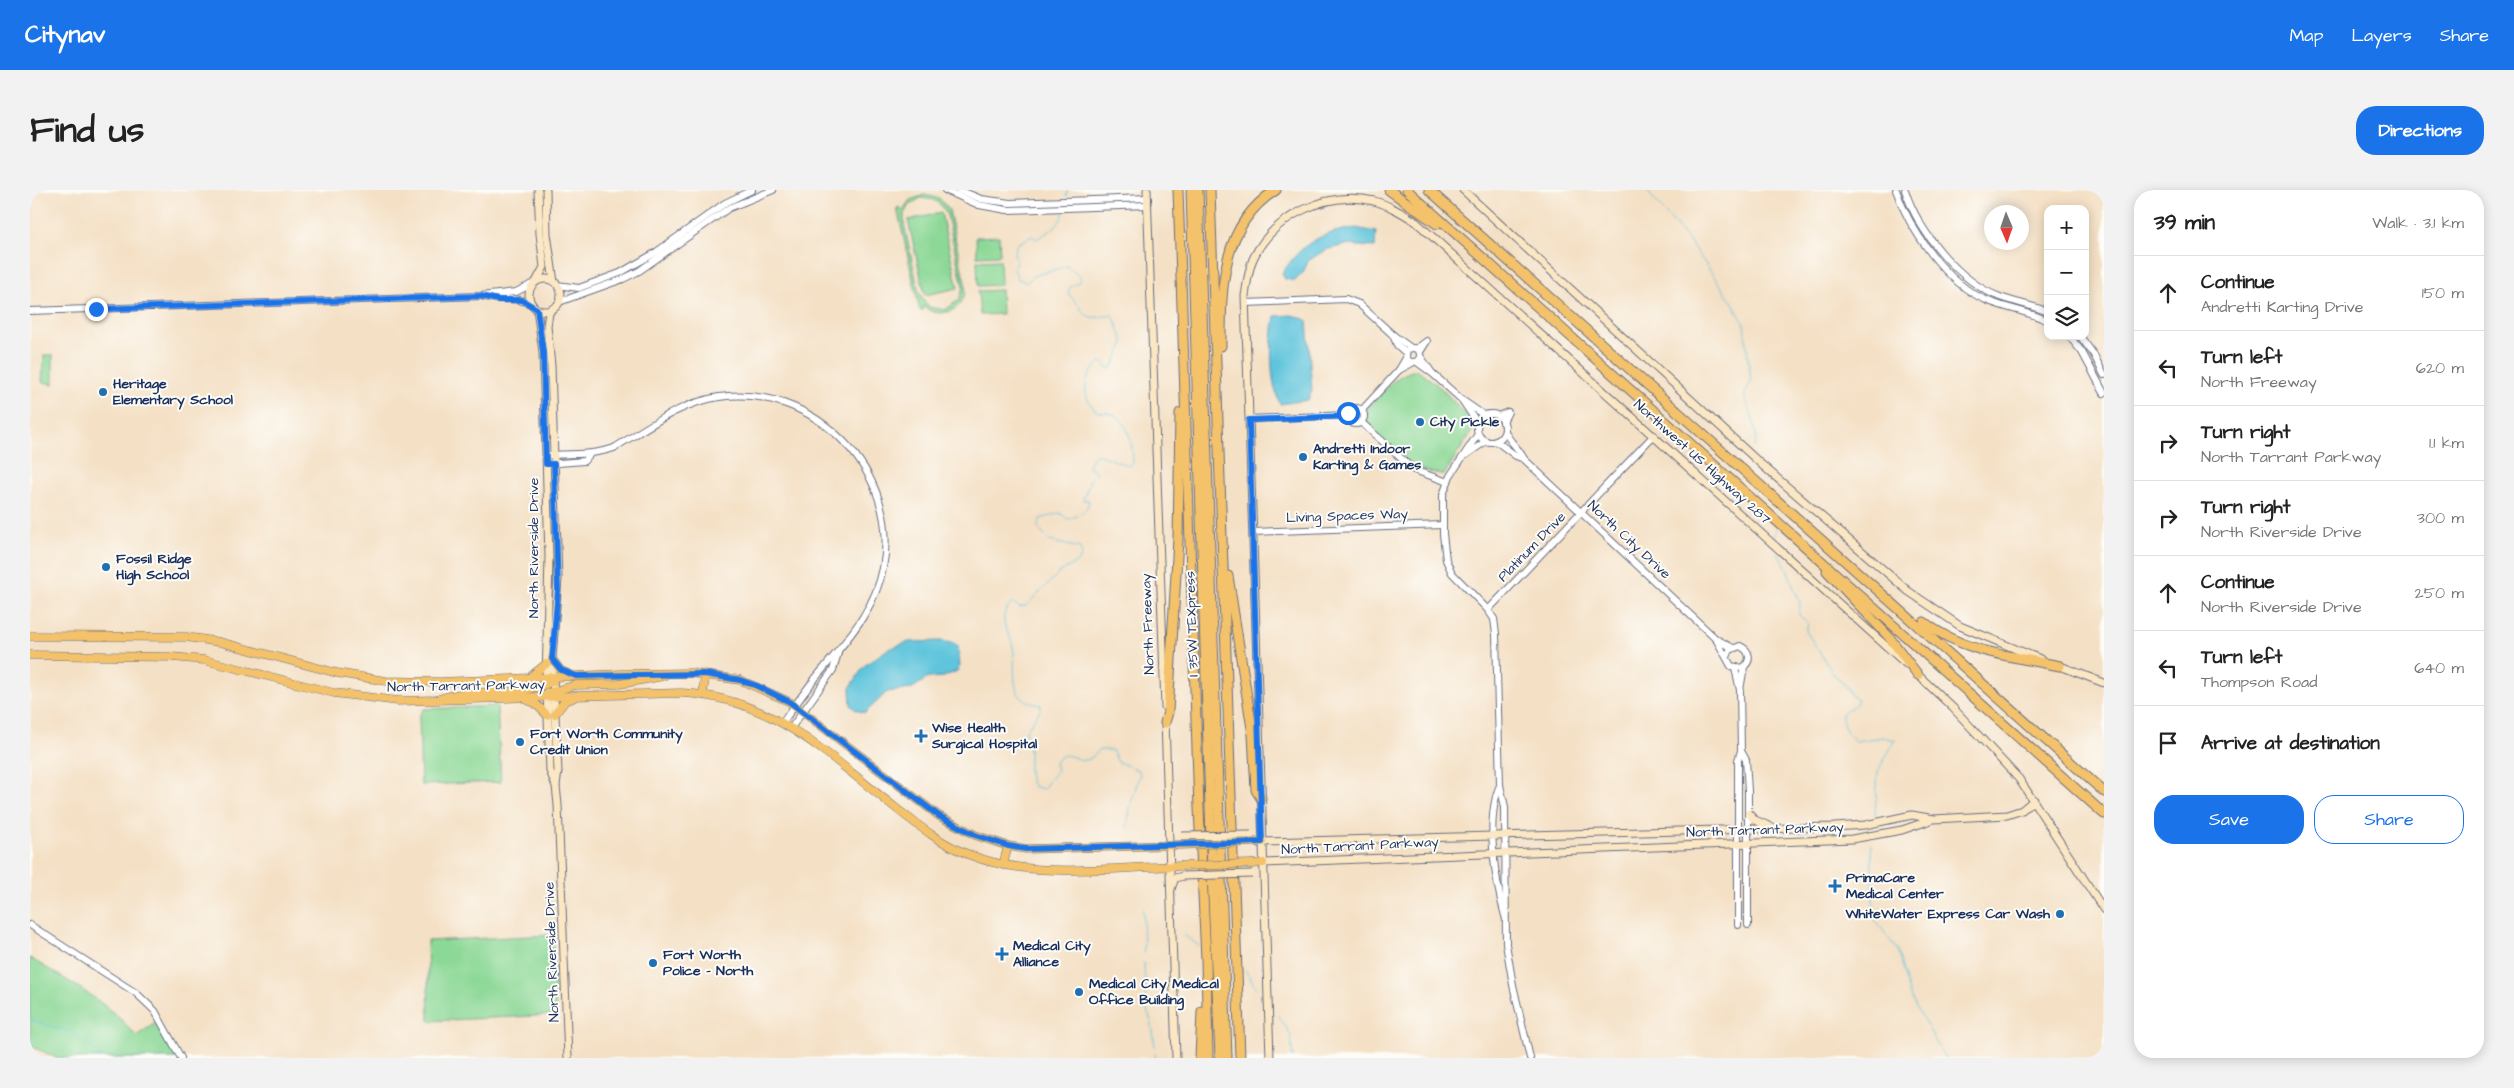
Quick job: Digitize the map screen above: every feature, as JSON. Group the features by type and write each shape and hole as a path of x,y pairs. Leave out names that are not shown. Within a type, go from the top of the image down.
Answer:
{"highway":[{"path":"1173,190 1176,222 1180,228"},
{"path":"1178,190 1208,1058"},
{"name":"I 35W TEXpress","path":"1191,190 1212,874 1220,1058"},
{"name":"I 35W TEXpress","path":"1198,190 1227,1058"},
{"path":"1210,190 1240,1058"},
{"path":"1219,458 1223,449 1221,314 1227,259 1232,242 1248,214 1276,190"},
{"path":"1389,190 1470,248"},
{"path":"1407,190 2104,814"},
{"path":"1429,190 1876,586 2104,792"},
{"path":"1165,723 1168,712 1178,539 1181,440 1180,339 1183,331"},
{"path":"1220,500 1225,511 1227,569 1235,632 1253,736 1256,790 1261,798"},
{"path":"1802,542 1889,637 1918,675"},
{"path":"1876,586 1933,629 1963,644 1994,654 2060,666"},
{"path":"1200,1058 1203,970 1206,959"},
{"path":"1238,1010 1243,1024 1244,1058"},
{"path":"1227,1044 1232,1058"}],"main road":[{"name":"North Riverside Drive","path":"538,190 544,267 528,294 534,306 543,352 550,594 550,771 556,786 568,1058"},
{"path":"534,306 544,311 552,309 559,302 561,295 556,283 547,234 546,190"},
{"name":"North Freeway","path":"1148,190 1176,1058"},
{"path":"1463,190 1762,464 1908,591 1960,626 2004,646 2104,682"},
{"name":"Northwest US Highway 287","path":"1245,300 1247,277 1253,259 1263,242 1278,225 1296,212 1319,202 1345,198 1372,201 1395,208 1415,221 1918,675 2004,762 2034,800 2104,910"},
{"path":"534,282 546,278 556,283"},
{"path":"1245,300 1270,1058"},
{"name":"North Riverside Drive","path":"549,661 558,590 550,352 547,326 549,313 552,309"},
{"name":"North Tarrant Parkway","path":"30,636 170,637 203,640 229,644 337,673 386,681 440,682 528,678 550,680 576,676 705,674 749,683 774,693 804,712 939,816 975,835 1008,846 1026,849 1169,845 1180,840 1252,838 1262,842 1865,825 1912,815 1934,819 2007,815 2022,810 2034,800"},
{"name":"North Tarrant Parkway","path":"30,655 172,657 204,660 334,693 398,702 525,699 550,695 576,697 703,695 735,701 783,722 938,840 970,855 1003,865 1028,868 1061,869 1252,864 1852,839 1902,830 1934,819"},
{"path":"528,678 549,661 561,670 576,676"},
{"path":"550,695 576,685 619,684 655,679 670,674"},
{"path":"703,695 705,674"},
{"path":"432,701 450,695 522,690 550,680"},
{"path":"525,699 535,703 551,714 565,701 576,697"},
{"path":"1749,813 1753,819 1774,828"},
{"path":"1252,838 1262,828"},
{"path":"1169,831 1180,840"},
{"path":"1003,865 1008,846"},
{"path":"1170,894 1175,878 1183,876 1252,874 1263,880"}],"street":[{"path":"559,302 622,276 659,258 721,209 752,190"},
{"path":"721,209 772,190"},
{"path":"945,190 1007,210 1030,205 1148,202"},
{"path":"959,190 974,200"},
{"path":"1896,190 1913,226 1959,283 1986,300 2034,314 2044,319"},
{"path":"1905,190 1916,217 1954,267 1967,279 2000,297 2044,311"},
{"path":"556,283 579,288 622,276"},
{"path":"30,311 481,296 516,292 534,282"},
{"path":"481,296 498,300 522,300 534,306"},
{"path":"1245,300 1346,299 1359,304 1462,400 1485,416 1498,416 1504,422 1504,431 1496,441 1486,442 1466,455"},
{"path":"2072,340 2082,352 2104,393"},
{"path":"2083,340 2094,355 2104,375"},
{"path":"1362,410 1414,355"},
{"path":"546,455 583,452 590,454 614,448 694,402 730,396 759,397 800,409 831,429 850,448 870,478 880,503 885,538 883,568 873,600 864,617 839,652 824,666 783,722"},
{"path":"1462,400 1478,424 1478,434 1448,482 1443,495 1446,560 1452,573 1488,610 1494,619 1500,785 1505,807 1507,852 1506,919 1509,965 1530,1058"},
{"path":"1347,416 1352,408 1362,410"},
{"path":"1347,416 1351,423 1356,424 1361,422 1364,417 1362,410"},
{"path":"1249,420 1347,416"},
{"path":"1478,424 1485,416"},
{"path":"1361,422 1414,470 1448,482"},
{"name":"North City Drive","path":"1504,431 1524,459"},
{"path":"1478,434 1486,442"},
{"name":"Platinum Drive","path":"1488,610 1654,435"},
{"name":"North City Drive","path":"1496,441 1524,459 1582,513 1716,639 1727,657"},
{"path":"546,464 584,461 590,454"},
{"name":"Living Spaces Way","path":"1253,532 1443,525"},
{"name":"North City Drive","path":"1716,639 1733,648"},
{"path":"1738,925 1738,760 1741,752 1740,690 1744,667 1749,660 1748,653 1740,646 1733,648 1727,657 1729,664 1735,668 1744,667"},
{"path":"791,728 833,670 839,652"},
{"path":"1735,668 1740,690"},
{"path":"1741,752 1746,760 1749,813 1748,925"},
{"path":"1500,785 1494,805 1494,836 1498,887 1506,919"},
{"path":"30,924 136,993 155,1011 181,1058"}],"green space":[{"path":"924,195 939,198 949,210 965,283 963,299 953,310 938,313 930,311 923,306 923,310 920,311 897,208 900,207 902,211 910,200","holes":["921,198 934,200 942,206 947,215 963,287 959,300 945,310 929,307 919,293 904,224 904,214 909,205"]},
{"path":"941,213 958,288 925,295 908,220"},
{"path":"999,236 1000,255 977,256 976,237"},
{"path":"1000,260 1001,285 978,286 977,261"},
{"path":"1001,290 1002,314 980,315 978,291"},
{"path":"44,355 53,355 53,384 42,382"},
{"name":"City Pickle","path":"1418,370 1442,389 1472,422 1472,431 1444,475 1425,471 1411,463 1376,433 1366,417 1367,409 1396,379"},
{"path":"497,706 501,782 421,785 419,716 424,709"},
{"path":"553,935 556,1015 429,1021 427,941"},
{"path":"30,958 101,1003 114,1013 136,1036 157,1022 176,1058 58,1058 30,1046"}],"water":[{"path":"1356,228 1376,232 1375,247 1345,245 1325,250 1308,261 1303,273 1295,281 1285,279 1282,274 1289,263 1304,247 1332,233"},
{"path":"1292,315 1307,320 1312,391 1308,400 1280,404 1272,372 1271,349 1273,327 1275,316"},
{"path":"940,641 954,643 958,646 960,666 957,671 944,677 928,678 911,689 887,692 865,713 856,710 851,705 850,688 864,666 888,649 909,642"}],"waterway":[{"path":"1066,197 1068,190"},
{"path":"1646,190 1689,241 1733,303 1744,324 1751,381 1744,396 1755,428 1756,442 1754,448"},
{"path":"1064,211 1063,216 1049,231 1036,239 1032,236 1017,244 1014,254 1017,264 1013,267 1018,279 1027,282 1033,276 1067,266 1081,278 1079,282 1070,287 1068,294 1085,313 1091,317 1112,315 1114,317 1124,343 1112,368 1107,368 1105,364 1100,362 1094,368 1087,381 1086,393 1097,412 1109,413 1121,421 1131,441 1133,463 1129,466 1100,455 1094,455 1088,465 1097,473 1090,480 1083,500 1089,500 1085,510 1076,517 1068,519 1060,513 1040,519 1038,528 1049,541 1080,548 1082,555 1079,561 1060,572 1026,606 1019,607 1014,603 1009,606 1005,613 1004,621 1013,647 1016,689 1025,700 1041,705 1041,709 1025,732 1029,746 1030,780 1033,786 1043,789 1057,770 1055,763 1063,756 1068,755 1085,760 1099,750 1112,750 1118,762 1138,770 1140,774 1130,807 1127,829"},
{"path":"1774,540 1776,528"},
{"path":"1777,552 1785,564 1800,603 1799,615 1808,624 1806,631 1834,675 1843,682 1851,695 1858,699 1857,703 1842,714 1844,726 1848,733 1856,741 1883,737 1895,740 1878,771 1875,815"},
{"path":"1871,844 1874,918 1897,950 1910,996 1945,1058"},
{"path":"1143,909 1144,953"},
{"path":"1184,935 1199,946"},
{"path":"1144,963 1146,1008 1152,1024 1155,1047"},
{"path":"1245,970 1256,988"},
{"path":"1279,1016 1291,1035 1293,1058"},
{"path":"30,1020 74,1033 102,1058"},
{"path":"1155,1054 1156,1058"}],"place":[{"name":"Heritage Elementary School","path":"103,392"},
{"name":"City Pickle","path":"1420,422"},
{"name":"Andretti Indoor Karting & Games","path":"1303,457"},
{"name":"Fossil Ridge High School","path":"106,567"},
{"name":"Wise Health Surgical Hospital","path":"921,736"},
{"name":"Fort Worth Community Credit Union","path":"520,742"},
{"name":"PrimaCare Medical Center","path":"1835,886"},
{"name":"WhiteWater Express Car Wash","path":"2060,914"},
{"name":"Medical City Alliance","path":"1002,954"},
{"name":"Fort Worth Police - North","path":"653,963"},
{"name":"Medical City Medical Office Building","path":"1079,992"}],"route":[{"path":"96,309 481,296 494,300 522,300 531,304 537,309 543,352 546,464 554,464 558,590 552,659 556,667 576,676 691,673 721,676 757,686 790,702 939,816 975,835 1008,846 1026,849 1262,842 1249,420 1347,416 1348,413"}]}
